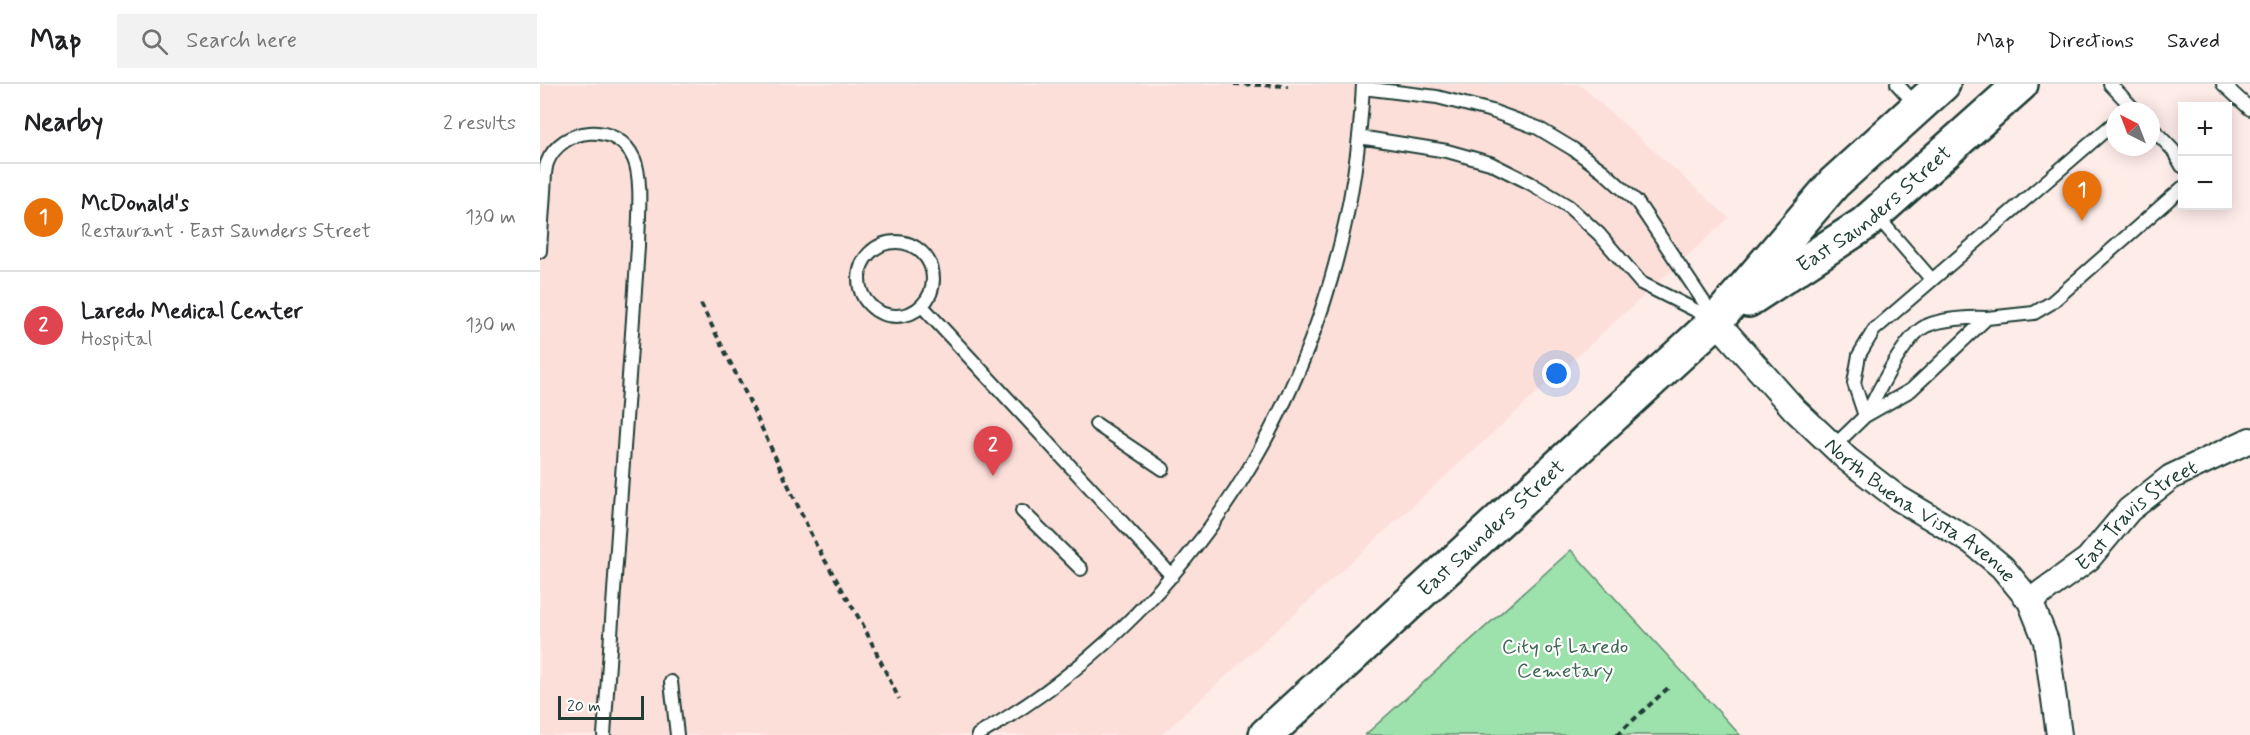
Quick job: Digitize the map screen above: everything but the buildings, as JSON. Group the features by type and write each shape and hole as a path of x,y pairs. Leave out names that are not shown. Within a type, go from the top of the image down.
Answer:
{"main road":[{"name":"East Saunders Street","path":"1266,735 1716,321 1907,96 1943,84"},
{"name":"East Saunders Street","path":"1716,321 1864,224 2021,84"}],"street":[{"name":"North Buena Vista Avenue","path":"1716,321 1794,409 1847,459 1898,498 1972,542 2002,567 2030,601 2046,641 2059,735"},
{"name":"East Travis Street","path":"2030,601 2088,559 2129,510 2171,477 2250,440"}],"lane":[{"path":"2110,84 2125,102"},
{"path":"2223,84 2250,109"},
{"path":"978,735 1004,721 1062,679 1117,633 1172,576 1213,525 1252,465 1288,398 1317,326 1339,253 1359,137 1363,86 1437,98 1492,111 1538,128 1573,149 1603,171 1637,202 1716,321"},
{"path":"1865,416 1854,383 1859,355 1874,330 2106,130"},
{"path":"540,251 546,168 552,153 564,141 586,132 604,133 618,140 630,153 638,173 638,247 604,735"},
{"path":"2160,136 2174,150 2178,158"},
{"path":"1359,137 1447,151 1491,163 1530,183 1568,206 1599,234 1641,283 1716,321"},
{"path":"1865,416 1902,350 1925,326 1968,317 1987,318 2034,313 2050,303 2178,191"},
{"path":"1875,214 1932,280"},
{"path":"894,242 906,243 918,249 927,259 932,270 933,283 929,296 922,306 901,316 878,312 869,305 859,285 863,262 870,252 881,245 894,242"},
{"path":"922,306 1172,576"},
{"path":"1834,446 1865,416 1911,390 1987,318"},
{"path":"1096,424 1163,469"},
{"path":"1022,511 1081,569"},
{"path":"671,682 677,735"}],"path":[{"path":"1234,84 1288,86"},
{"path":"700,304 746,394 816,545 863,625 899,699"},
{"path":"1617,735 1668,688"}],"shaded area":[{"path":"540,84 1579,84 1729,218 1161,735 540,735"}],"green space":[{"name":"City of Laredo Cemetary","path":"1571,550 1740,735 1365,735"}],"place":[{"name":"McDonald's","path":"2082,221"},
{"name":"Laredo Medical Center","path":"993,476"}]}
